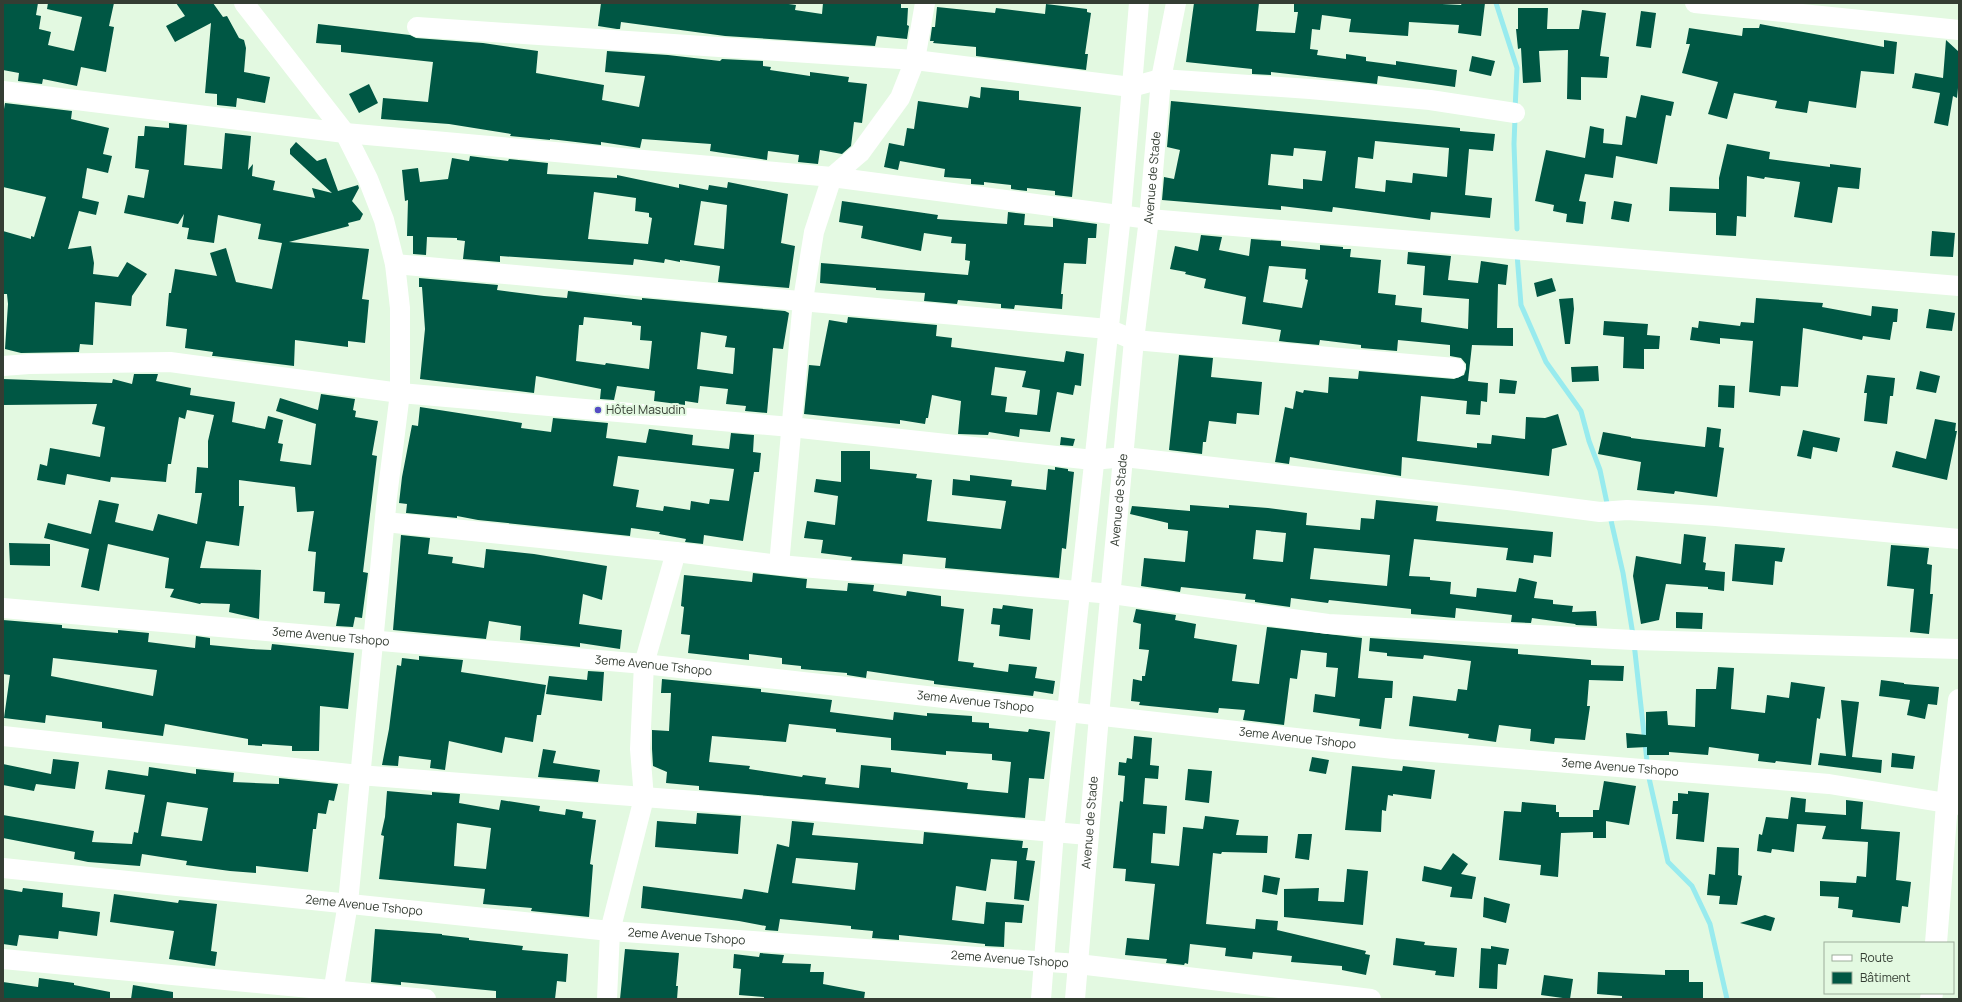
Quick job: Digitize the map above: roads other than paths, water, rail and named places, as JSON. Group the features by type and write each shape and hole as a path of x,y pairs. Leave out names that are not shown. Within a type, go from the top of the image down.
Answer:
{"highway":[{"path":"1936,942 1953,804 1959,700"}],"street":[{"path":"244,3 345,133 368,179 381,213 395,264 400,308 400,393 359,775 348,903 332,995"},
{"path":"779,566 803,300 814,232 832,177 860,153 900,98 915,60 925,3"},
{"path":"1041,999 1054,832 1081,590 1093,460 1121,215 1139,3"},
{"name":"Avenue de Stade","path":"1075,999 1088,835 1112,594 1134,340 1149,219 1161,79 1176,3"},
{"path":"1695,3 1959,30"},
{"path":"417,27 915,60 1131,87 1161,79 1310,89 1400,97 1515,113"},
{"path":"3,91 345,133 832,177 1149,219 1959,286"},
{"path":"395,264 1108,328 1134,340 1454,368"},
{"path":"3,366 29,364 170,362 400,393 791,427 1093,460 1124,458 1500,499 1600,512 1627,510 1716,516 1959,539"},
{"path":"385,522 676,552 779,566 1081,590 1328,624 1634,640 1959,649"},
{"path":"607,999 610,931 644,798 640,749 644,664 676,552"},
{"name":"3eme Avenue Tshopo","path":"3,608 373,642 644,664 1394,749 1829,784 1953,804"},
{"path":"3,736 359,775 734,804 1088,835"},
{"name":"2eme Avenue Tshopo","path":"3,868 610,931 1078,964 1371,999"},
{"path":"3,959 332,995 426,999"}],"waterway":[{"path":"1496,3 1517,68 1515,110"},
{"path":"1515,118 1514,144 1517,229"},
{"path":"1517,254 1521,305 1546,362 1581,411 1589,441 1600,470 1608,508"},
{"path":"1610,516 1623,573 1633,635"},
{"path":"1634,643 1647,761"},
{"path":"1649,778 1668,862 1692,886 1710,924 1727,999"}],"place":[{"name":"Hôtel Masudin","path":"598,410"}]}
